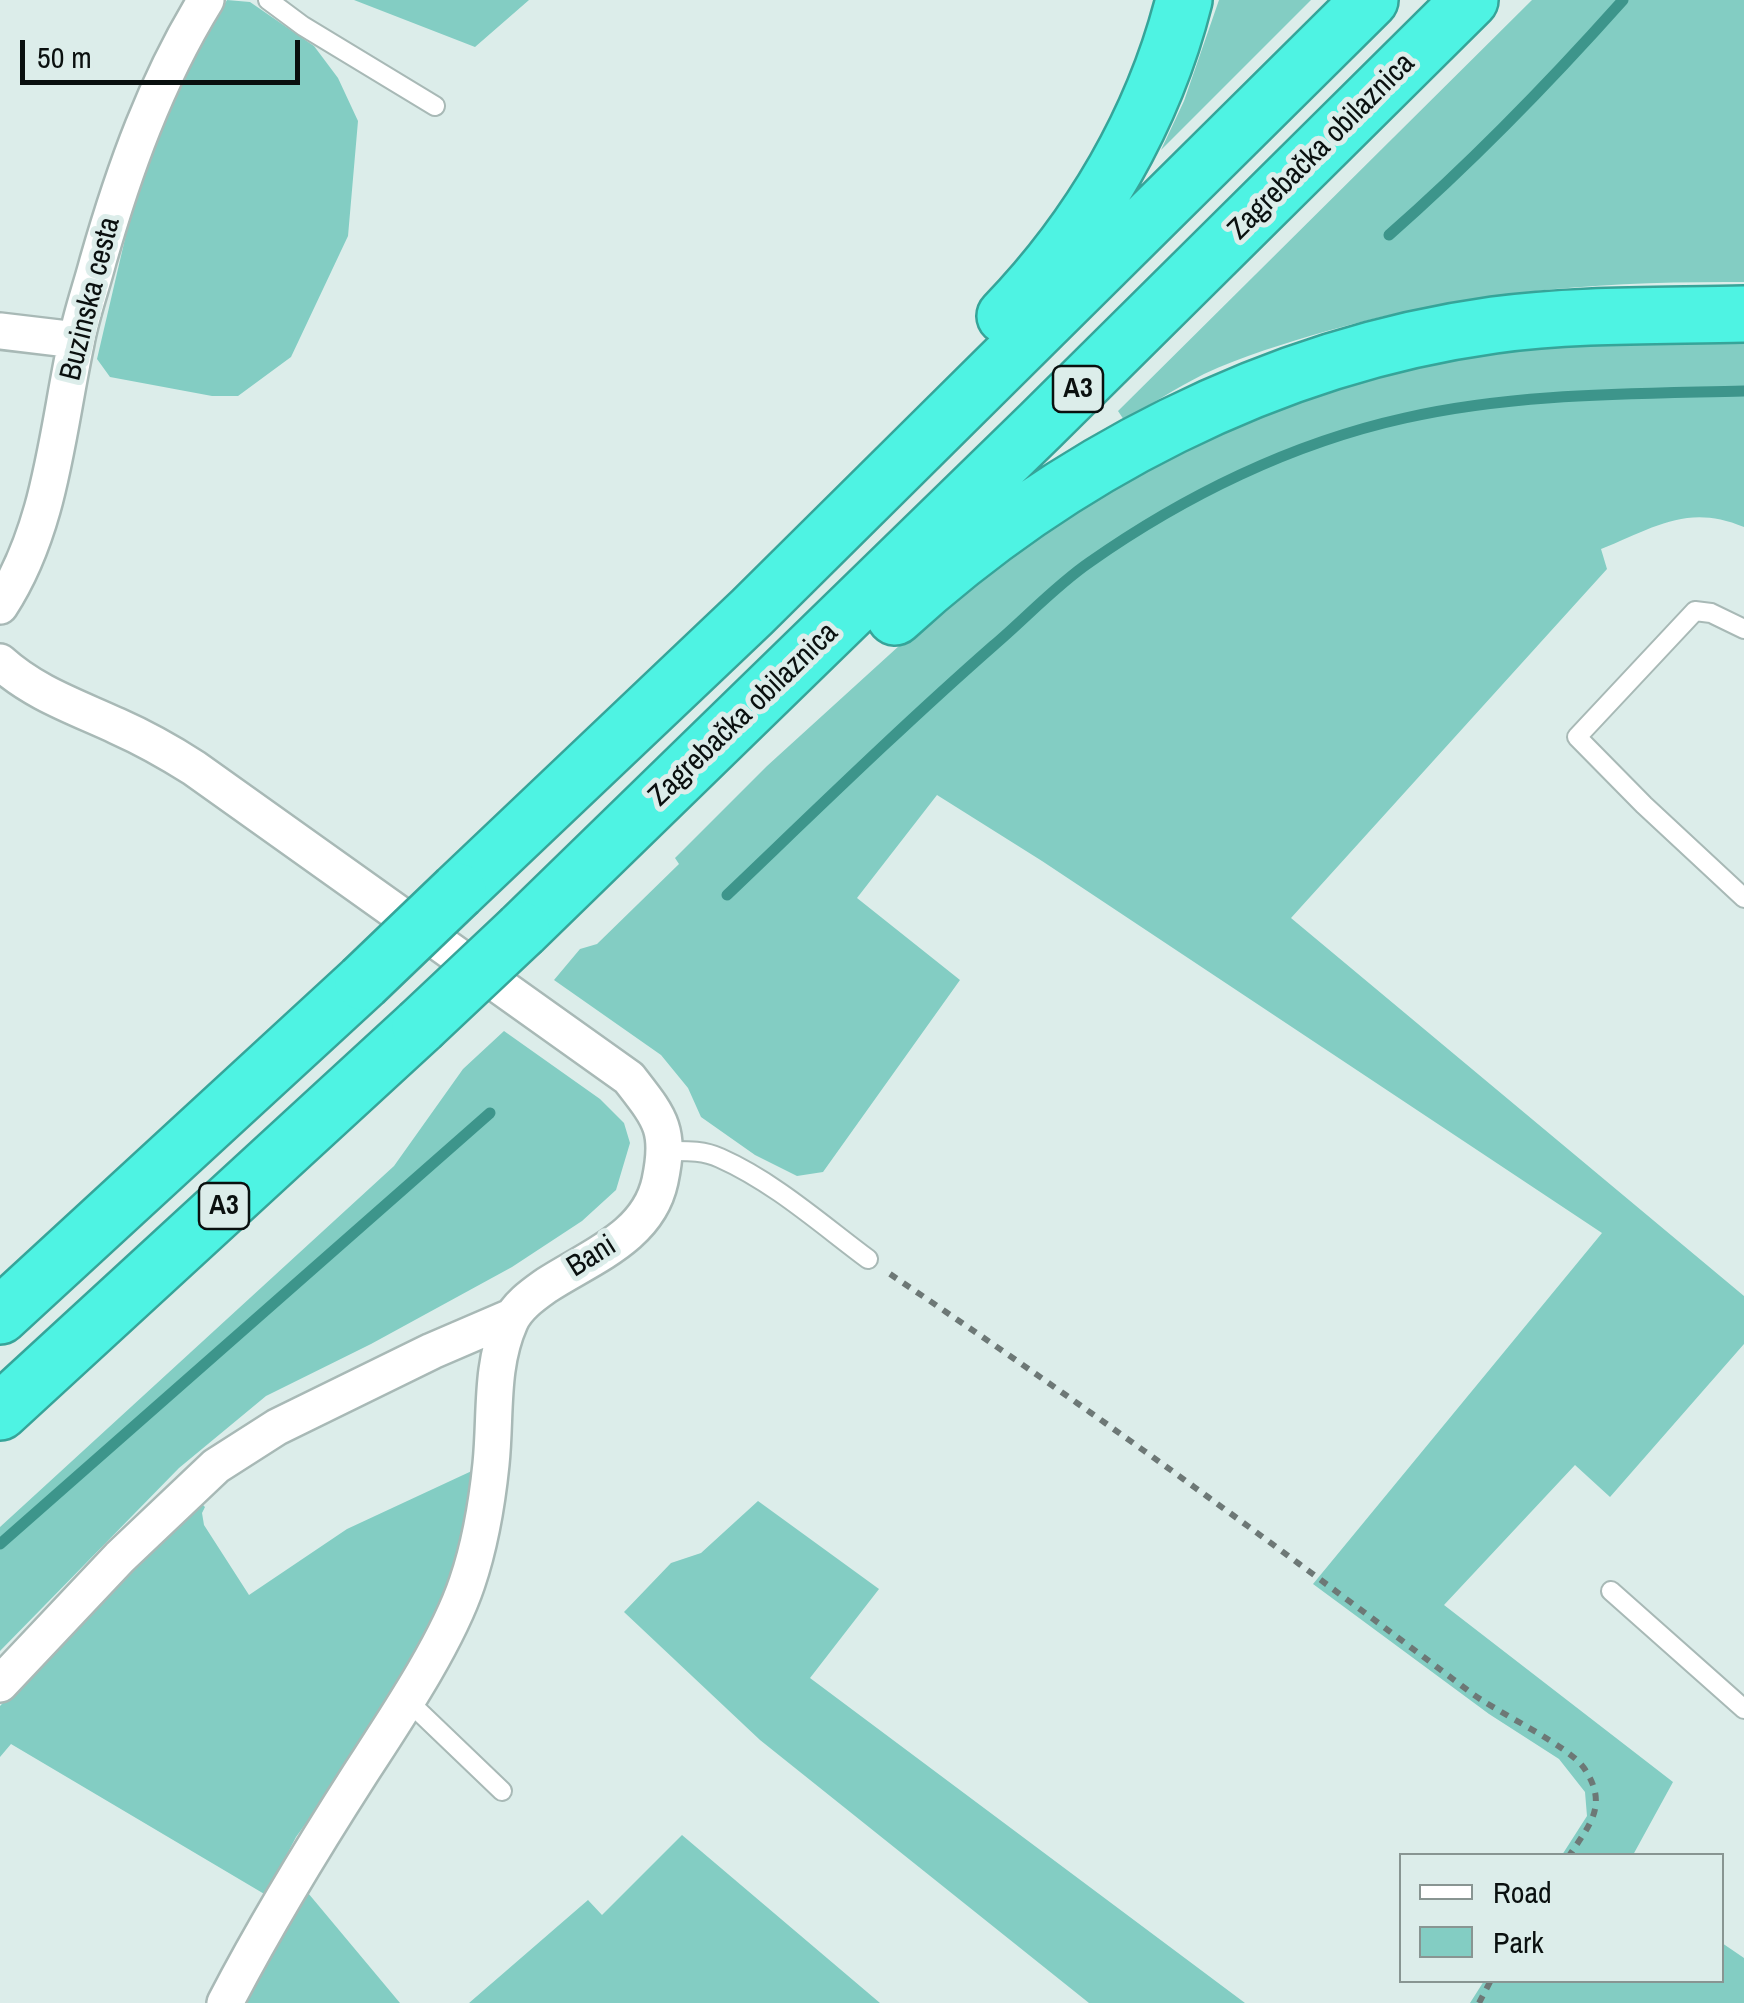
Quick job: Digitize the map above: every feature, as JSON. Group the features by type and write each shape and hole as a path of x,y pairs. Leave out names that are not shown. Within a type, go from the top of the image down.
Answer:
{"highway":[{"path":"752,612 787,552 825,500 1018,302 1070,240 1131,140 1158,83 1184,0"},
{"name":"A3","path":"0,1316 363,982 752,612 1370,0"},
{"name":"Zagrebačka obilaznica","path":"9,1411 682,776 1470,0"},
{"path":"682,776 736,751 790,716 941,575 996,533 1147,438 1200,412 1348,356 1425,336 1516,323 1744,314"}],"street":[{"name":"Buzinska cesta","path":"0,606 32,544 55,459 76,340 122,179 176,48 206,0"},
{"path":"0,331 76,340"},
{"path":"0,662 56,700 158,746 194,768 630,1078 658,1116 666,1151"},
{"name":"Bani","path":"0,1684 120,1557 216,1466 293,1419 511,1317 529,1298 620,1242 640,1223 658,1192 666,1151"},
{"path":"225,2003 286,1890 406,1700 466,1586 491,1466 496,1359 511,1317"}],"lane":[{"path":"268,0 302,26 435,106"},
{"path":"1744,629 1710,613 1695,612 1578,737 1644,806 1744,898"},
{"path":"666,1151 693,1150 719,1156 780,1194 868,1259"},
{"path":"1611,1591 1744,1709"},
{"path":"406,1700 502,1791"}],"path":[{"path":"868,1259 970,1327 1205,1496 1477,1698 1581,1764 1595,1788 1598,1809 1570,1853"}],"green space":[{"path":"227,0 250,2 314,46 338,78 358,121 348,236 291,357 238,396 212,396 110,377 97,359 138,183 169,97"},
{"path":"354,0 529,0 475,47"},
{"path":"1219,0 1311,0 1161,150 1184,101"},
{"path":"1532,0 1744,0 1744,282 1534,291 1379,317 1233,361 1124,420 1118,411"},
{"path":"1744,329 1744,527 1724,520 1688,518 1655,526 1601,549 1607,569 1291,918 1744,1296 1744,1344 1610,1497 1575,1465 1444,1605 1673,1782 1634,1853 1563,1853 1587,1816 1585,1792 1559,1759 1489,1714 1313,1584 1602,1233 937,795 857,898 960,980 823,1172 797,1176 755,1155 701,1117 688,1088 661,1055 554,980 580,949 597,944 679,864 675,858 767,766 933,615 1081,498 1239,413 1385,364 1526,339"},
{"path":"504,1031 600,1099 624,1123 630,1143 616,1190 582,1221 512,1267 266,1396 179,1468 0,1651 0,1527 394,1166 463,1069"},
{"path":"476,1469 454,1577 432,1623 341,1775 296,1837 266,1895 11,1744 0,1757 0,1706 118,1580 199,1501 205,1507 204,1525 249,1595 347,1529"},
{"path":"758,1501 879,1589 810,1678 1245,2003 1089,2003 760,1740 624,1612 671,1563 701,1553"},
{"path":"682,1835 880,2003 469,2003 588,1900 602,1915"},
{"path":"303,1887 400,2003 240,2003"},
{"path":"1724,1944 1744,1958 1744,2003 1470,2003 1483,1983 1724,1983"}],"waterway":[{"path":"1389,235 1510,121 1623,0"},
{"path":"727,895 1065,581 1126,538 1201,494 1321,442 1447,410 1573,396 1744,391"},
{"path":"0,1544 490,1113"}]}
